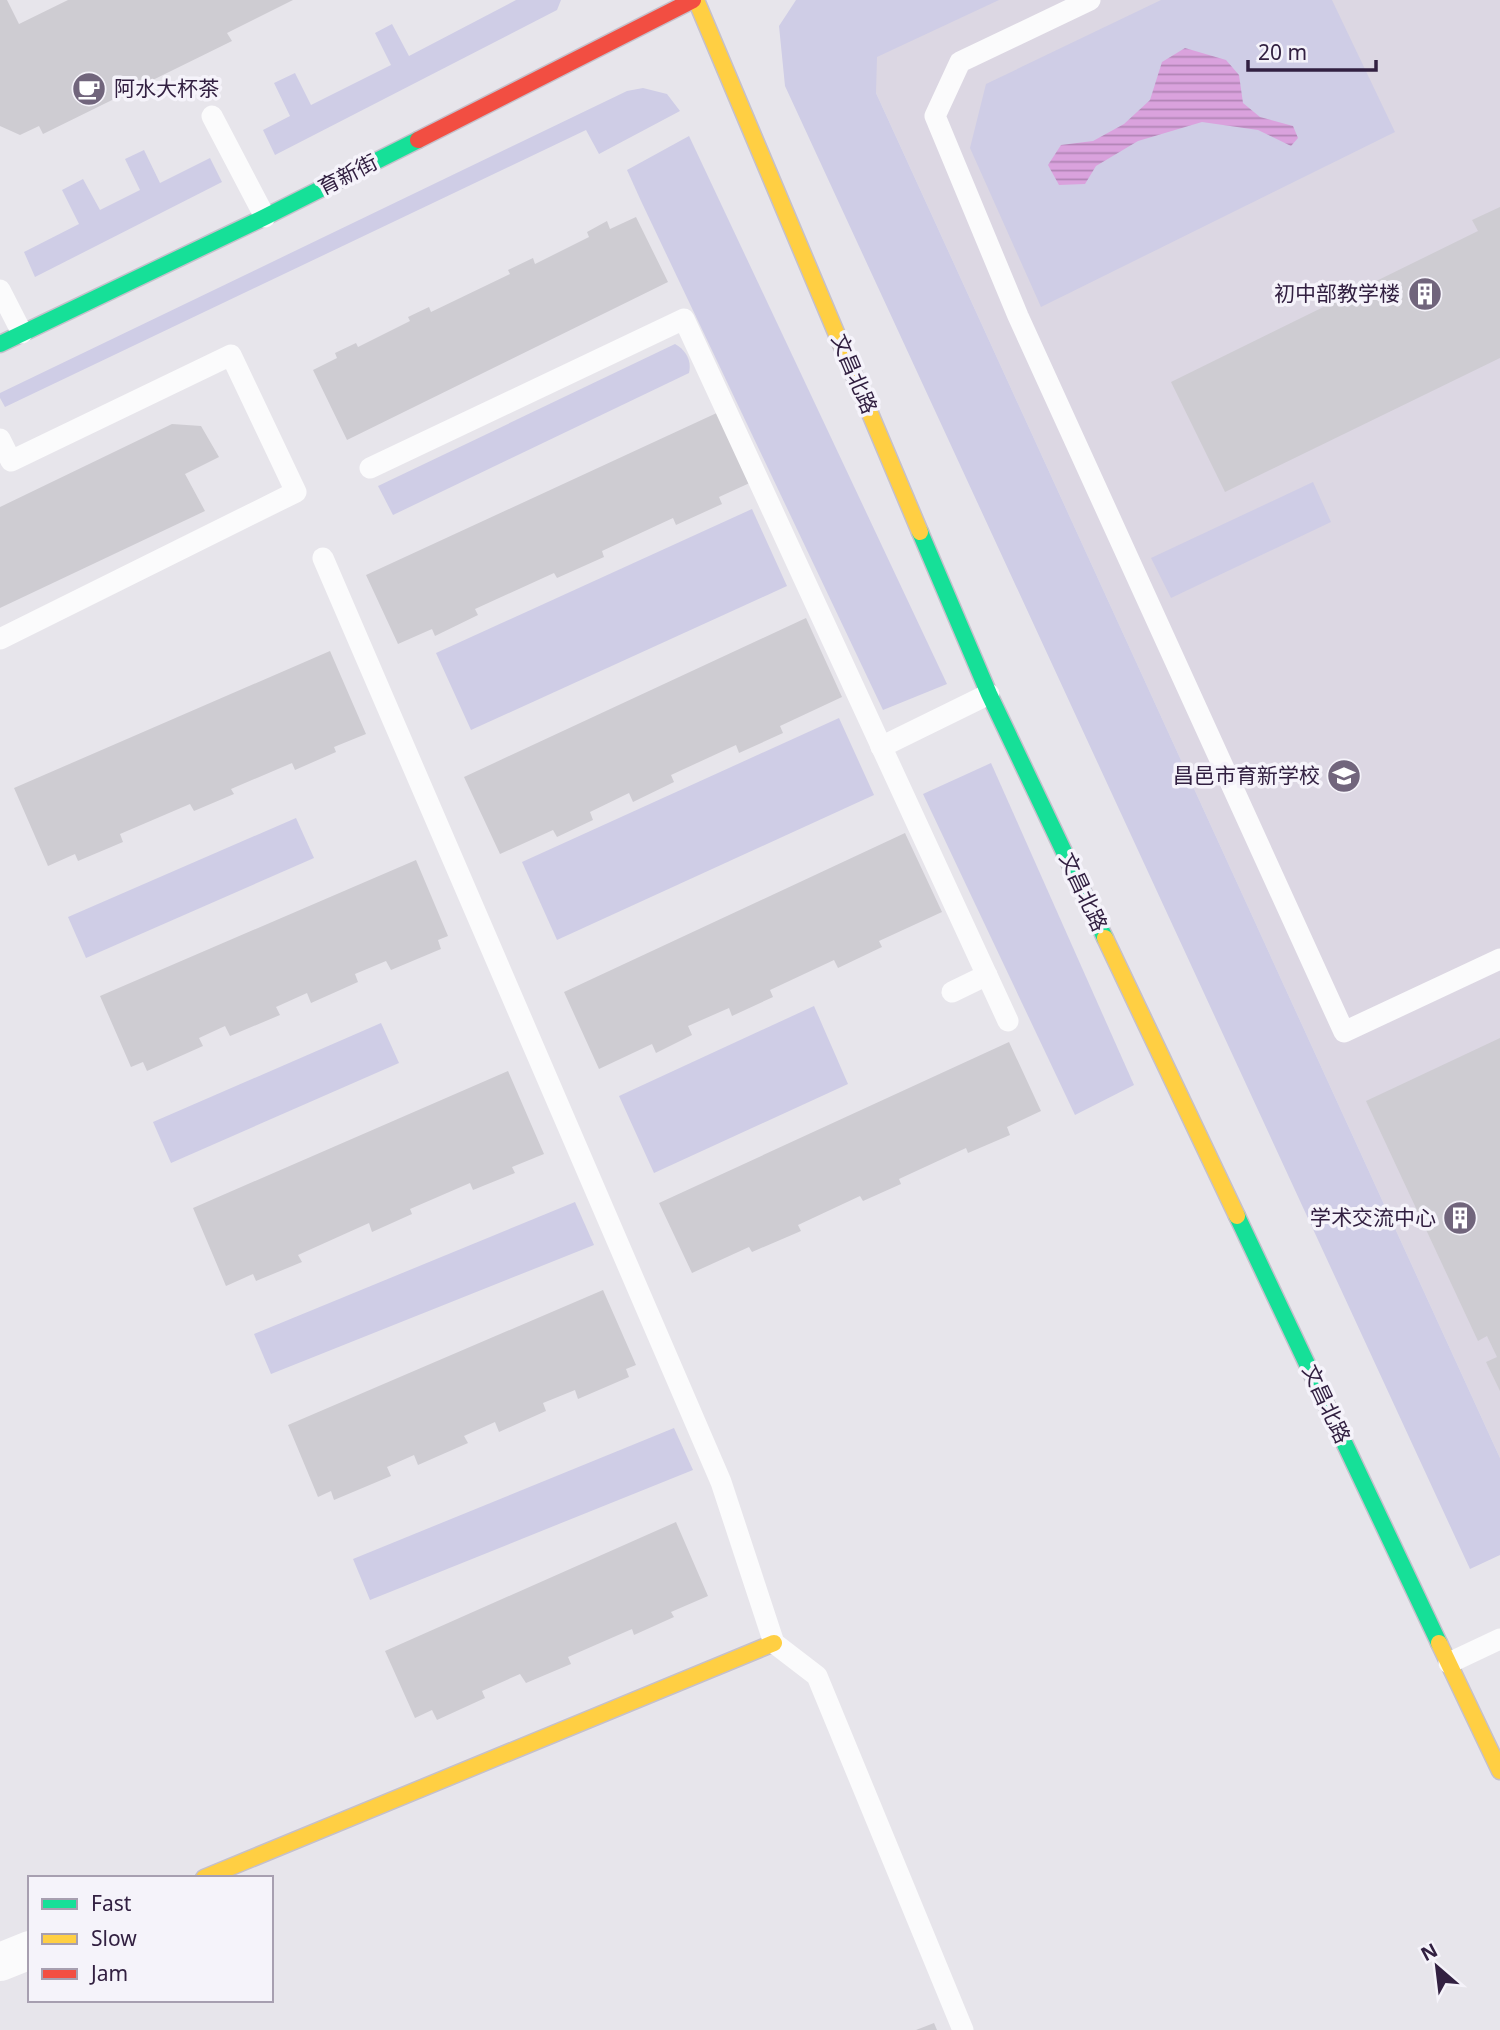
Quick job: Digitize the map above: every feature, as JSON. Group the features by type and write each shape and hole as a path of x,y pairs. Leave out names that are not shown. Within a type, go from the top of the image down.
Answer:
{"street":[{"name":"育新街","path":"0,344 265,217 694,0"},
{"name":"文昌北路","path":"694,0 989,694 1500,1771"},
{"path":"209,1876 774,1643"},
{"path":"0,1962 28,1951"}],"lane":[{"path":"1090,0 960,62 935,116 1018,316 1344,1032 1500,959"},
{"path":"212,116 265,217"},
{"path":"0,290 22,333"},
{"path":"370,468 684,319 1008,1021"},
{"path":"0,439 11,461 231,355 296,492 0,639"},
{"path":"323,558 720,1482 774,1643 817,1676 963,2030"},
{"path":"881,747 989,694"},
{"path":"951,992 987,975"},
{"path":"1449,1663 1500,1639"}],"shaded area":[{"path":"516,0 561,0 557,10 275,155 263,130 290,116 274,83 295,73 311,105 391,65 375,33 392,24 409,56"},
{"path":"796,0 999,0 877,57 876,93 1500,1458 1500,1555 1470,1569 785,86 779,26"},
{"name":"昌邑市育新学校","path":"940,0 1500,0 1500,1458 876,93 876,57"},
{"path":"1161,0 1332,0 1395,132 1041,307 970,148 986,84"},
{"path":"1185,48 1226,60 1239,75 1243,103 1260,117 1293,126 1298,138 1291,146 1258,130 1202,122 1138,141 1096,166 1085,184 1059,185 1048,165 1061,145 1093,141 1124,124 1150,100 1162,62"},
{"path":"643,88 667,94 680,111 599,154 586,130 5,407 0,398 0,393 627,91"},
{"path":"689,136 947,684 883,710 627,170"},
{"path":"144,150 160,183 210,158 222,182 35,277 24,252 79,224 62,190 83,179 100,210 140,190 125,159"},
{"path":"675,344 687,356 689,373 393,515 378,486"},
{"path":"1313,482 1331,522 1171,598 1151,558"},
{"path":"752,509 787,586 471,730 436,653"},
{"path":"839,718 874,795 557,940 522,862"},
{"path":"991,763 1134,1085 1075,1115 923,794"},
{"path":"296,818 314,858 86,958 68,917"},
{"path":"814,1006 848,1084 654,1173 619,1096"},
{"path":"381,1023 399,1063 171,1163 153,1122"},
{"path":"575,1202 594,1245 271,1374 254,1334"},
{"path":"674,1428 693,1470 370,1600 353,1559"}],"building":[{"path":"0,0 7,0 19,24 68,0 293,0 227,33 232,41 43,134 39,126 20,135 0,126"},
{"name":"初中部教学楼","path":"1500,207 1500,358 1225,492 1171,382 1478,231 1472,220"},
{"path":"636,217 668,282 347,440 313,370 337,358 335,353 356,343 358,347 410,321 408,317 429,307 431,312 510,274 508,270 533,258 535,264 589,237 587,232 607,221 610,229"},
{"path":"721,411 754,481 719,497 722,504 676,525 673,518 602,551 604,557 557,578 554,573 475,609 478,615 435,636 432,629 398,644 366,575"},
{"path":"172,424 201,426 219,457 185,474 205,511 0,608 0,507"},
{"path":"806,618 842,697 780,726 783,733 739,753 736,745 671,775 674,782 633,802 629,793 590,812 593,820 557,837 553,830 500,854 464,777"},
{"path":"330,651 366,734 334,747 336,752 295,770 292,763 231,789 234,794 194,811 190,804 120,834 123,842 78,861 75,854 48,866 14,788"},
{"path":"905,833 942,912 879,941 882,947 838,968 834,960 770,990 773,997 732,1016 729,1008 688,1026 692,1035 656,1053 652,1044 599,1069 564,992"},
{"path":"416,860 448,936 438,940 441,949 391,970 386,961 355,974 358,982 311,1003 307,993 276,1007 280,1015 230,1036 225,1026 199,1038 203,1046 147,1071 143,1062 131,1067 100,996"},
{"name":"学术交流中心","path":"1500,1038 1500,1391 1486,1362 1497,1357 1487,1336 1478,1341 1366,1101"},
{"path":"1009,1042 1041,1111 1007,1127 1010,1135 968,1153 966,1148 899,1179 901,1184 863,1201 860,1196 798,1225 801,1231 752,1252 749,1247 692,1273 659,1203"},
{"path":"508,1071 544,1154 512,1167 515,1173 473,1190 470,1183 410,1209 412,1214 372,1232 369,1223 298,1255 302,1262 256,1281 253,1274 226,1286 193,1208"},
{"path":"603,1290 636,1365 626,1369 629,1377 578,1399 575,1390 543,1403 546,1411 499,1432 495,1422 464,1436 468,1443 418,1465 414,1455 387,1467 391,1476 334,1500 331,1491 318,1497 288,1425"},
{"path":"676,1522 708,1596 671,1612 674,1617 634,1635 632,1629 568,1657 571,1664 526,1683 520,1674 482,1691 485,1698 437,1720 432,1710 415,1718 385,1651"},
{"path":"934,2023 937,2030 916,2030"}],"traffic: fast":[{"path":"0,344 418,140"},
{"path":"920,532 989,694 1105,938"},
{"path":"1237,1216 1439,1643"}],"traffic: slow":[{"path":"696,0 920,532"},
{"path":"1105,938 1237,1216"},
{"path":"209,1876 774,1643"},
{"path":"1439,1643 1500,1771"}],"traffic: jam":[{"path":"418,140 693,0"}],"place":[{"name":"阿水大杯茶","path":"89,89"},
{"name":"初中部教学楼","path":"1425,294"},
{"name":"昌邑市育新学校","path":"1344,776"},
{"name":"学术交流中心","path":"1460,1218"}]}
